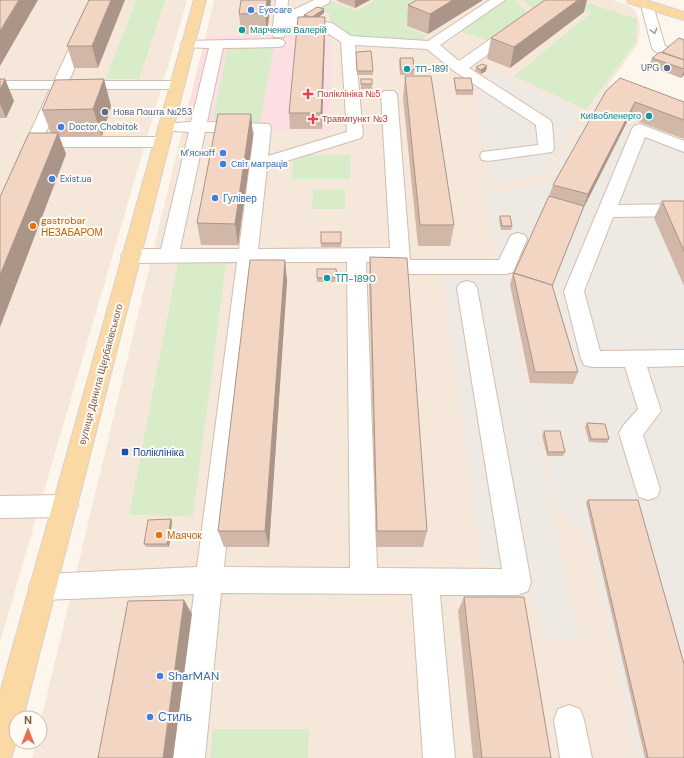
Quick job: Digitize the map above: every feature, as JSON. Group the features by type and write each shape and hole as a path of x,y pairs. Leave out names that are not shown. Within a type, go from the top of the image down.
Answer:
{"main road":[{"name":"вулиця Данила Щербаківського","path":"0,748 200,0"},
{"path":"633,0 684,16"}],"lane":[{"path":"20,173 98,0"},
{"path":"188,44 278,43 282,0"},
{"path":"280,21 324,0"},
{"path":"431,45 499,0"},
{"path":"647,5 659,48 667,51"},
{"path":"280,21 327,26 348,40 431,45 459,68 544,123 546,149 488,156"},
{"path":"459,68 522,23"},
{"path":"259,164 355,135 348,40"},
{"path":"169,256 217,44"},
{"path":"0,85 177,85"},
{"path":"389,94 401,267 506,267 518,239"},
{"path":"34,142 164,135 198,127 263,127 208,580 189,758"},
{"path":"684,146 640,129 574,291 592,359 684,358"},
{"path":"606,211 684,210"},
{"path":"356,255 364,580"},
{"path":"131,256 401,255"},
{"path":"43,587 208,580 518,582 467,288"},
{"path":"633,358 650,411 631,433 648,489"},
{"path":"0,507 65,506"},
{"path":"425,581 439,758"},
{"path":"568,720 576,758"}],"shaded area":[{"path":"0,0 187,0 0,642"},
{"path":"214,0 612,0 628,5 636,11 640,27 638,44 608,85 547,182 483,196 505,272 555,503 588,536 638,758 32,758 34,750 48,750 48,710 43,710 182,131 330,130 281,35 206,35"},
{"path":"282,26 331,30 330,131 182,131 206,35 281,35"},
{"path":"490,70 581,111 546,174 491,185 476,99"},
{"path":"608,85 684,116 684,758 638,758 588,537 555,503 505,273 500,267 483,196 547,182"},
{"path":"442,271 503,271 579,639 549,640 532,599 487,598"}],"green space":[{"path":"136,0 165,0 139,79 106,79"},
{"path":"376,0 447,0 404,26 427,36 419,42 352,38 331,25 329,13 318,9 330,1 357,11"},
{"path":"505,0 515,0 529,15 488,41 460,31"},
{"path":"524,0 578,0 637,19 636,41 586,110 514,76 591,13 560,2 538,14"},
{"path":"228,45 274,45 260,125 212,125"},
{"path":"293,155 350,155 350,179 292,179"},
{"path":"313,189 345,189 345,209 312,209"},
{"path":"178,263 226,263 193,516 129,515"},
{"path":"213,729 309,729 308,758 210,758"}],"building":[{"path":"0,0 19,0 0,31"},
{"path":"89,0 111,0 92,46 67,46"},
{"path":"241,0 267,0 265,13 239,14"},
{"path":"417,0 453,0 430,14 408,5"},
{"path":"545,0 578,0 514,47 491,38"},
{"path":"317,7 324,9 312,17 304,15"},
{"name":"Поліклініка №5","path":"298,17 325,17 321,113 289,113"},
{"path":"679,38 684,40 684,60 662,52"},
{"path":"371,51 373,71 357,71 356,52"},
{"path":"660,52 684,60 684,69 652,58"},
{"path":"400,58 413,58 414,70 401,70"},
{"path":"482,64 487,66 481,70 476,67"},
{"path":"405,76 431,76 454,225 420,225"},
{"path":"454,78 471,78 473,90 456,90"},
{"path":"620,78 684,102 684,120 635,102 588,194 553,185 606,91"},
{"path":"0,79 5,79 0,90"},
{"path":"104,79 93,109 42,110 55,80"},
{"path":"361,79 372,79 372,84 361,84"},
{"path":"218,114 251,114 235,224 197,223"},
{"path":"29,133 58,133 0,275 0,197"},
{"path":"549,196 584,206 552,286 514,273"},
{"path":"662,201 684,201 684,251"},
{"path":"500,216 510,216 512,226 502,226"},
{"path":"321,232 341,232 341,243 321,243"},
{"path":"370,257 407,258 427,531 377,531"},
{"path":"250,260 285,260 265,531 218,531"},
{"path":"317,269 336,269 337,277 317,278"},
{"path":"513,273 552,285 578,372 535,372"},
{"path":"587,423 605,424 609,439 591,439"},
{"path":"544,431 560,431 565,452 548,452"},
{"path":"588,500 638,500 684,664 684,758 648,758"},
{"name":"Маячок","path":"171,519 167,544 144,544 148,520"},
{"path":"464,597 524,597 551,758 482,758"},
{"path":"184,600 163,758 98,758 128,601"}],"place":[{"name":"Eyecare","path":"251,10"},
{"name":"Марченко Валерій","path":"242,30"},
{"name":"UPG","path":"667,68"},
{"name":"ТП-1891","path":"407,69"},
{"name":"Поліклініка №5","path":"308,94"},
{"name":"Нова Пошта №253","path":"105,112"},
{"name":"Київобленерго","path":"649,116"},
{"name":"Травмпункт №3","path":"313,119"},
{"name":"Doctor Chobitok","path":"61,127"},
{"name":"М'ясноff","path":"223,153"},
{"name":"Світ матраців","path":"223,164"},
{"name":"Exist.ua","path":"52,179"},
{"name":"Гулівер","path":"215,198"},
{"name":"gastrobar НЕЗАБАРОМ","path":"33,226"},
{"name":"ТП-1890","path":"327,278"},
{"name":"Поліклініка","path":"125,452"},
{"name":"Маячок","path":"159,535"},
{"name":"SharMAN","path":"160,676"},
{"name":"Стиль","path":"150,717"}]}
